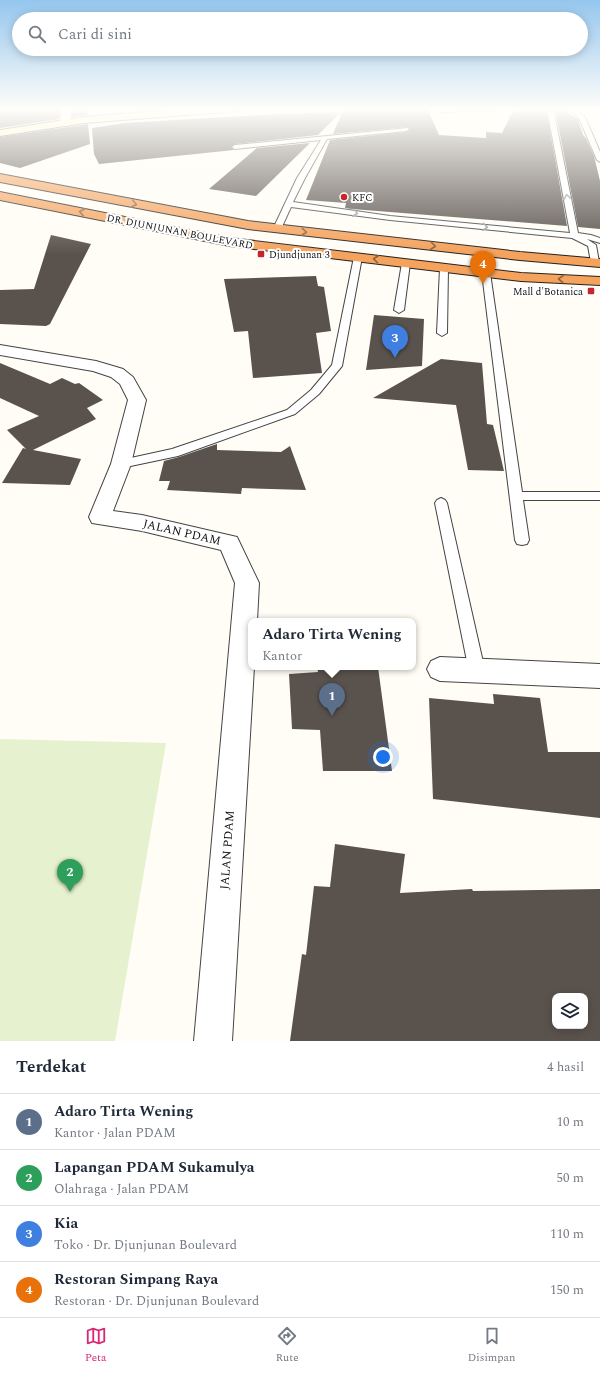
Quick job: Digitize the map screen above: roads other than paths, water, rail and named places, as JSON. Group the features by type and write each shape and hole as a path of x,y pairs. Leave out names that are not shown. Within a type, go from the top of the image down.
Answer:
{"highway":[{"name":"DR. DJUNJUNAN BOULEVARD","path":"0,178 248,226 486,252 598,262"},
{"name":"DR. DJUNJUNAN BOULEVARD","path":"0,196 230,242 521,277 600,281"}],"street":[{"name":"JALAN PDAM","path":"0,350 96,366 117,373 127,381 137,400 121,464 100,517 142,523 229,543 247,583 213,1041"},
{"path":"440,669 600,676"}],"lane":[{"path":"277,229 301,178 314,157"},
{"path":"559,157 575,236"},
{"path":"289,204 390,218 591,237 600,241"},
{"path":"575,236 592,245 598,262"},
{"path":"121,464 174,453 292,412 315,392 337,366 358,257"},
{"path":"399,310 406,263"},
{"path":"442,333 444,268"},
{"path":"486,273 522,540"},
{"path":"516,496 600,496"},
{"path":"441,503 477,671"}],"place":[{"name":"KFC","path":"344,197"},
{"name":"Djundjunan 3","path":"261,254"},
{"name":"Restoran Simpang Raya","path":"483,284"},
{"name":"Mall d'Botanica","path":"591,291"},
{"name":"Kia","path":"395,358"},
{"name":"Adaro Tirta Wening","path":"332,716"},
{"name":"Lapangan PDAM Sukamulya","path":"70,892"}]}
